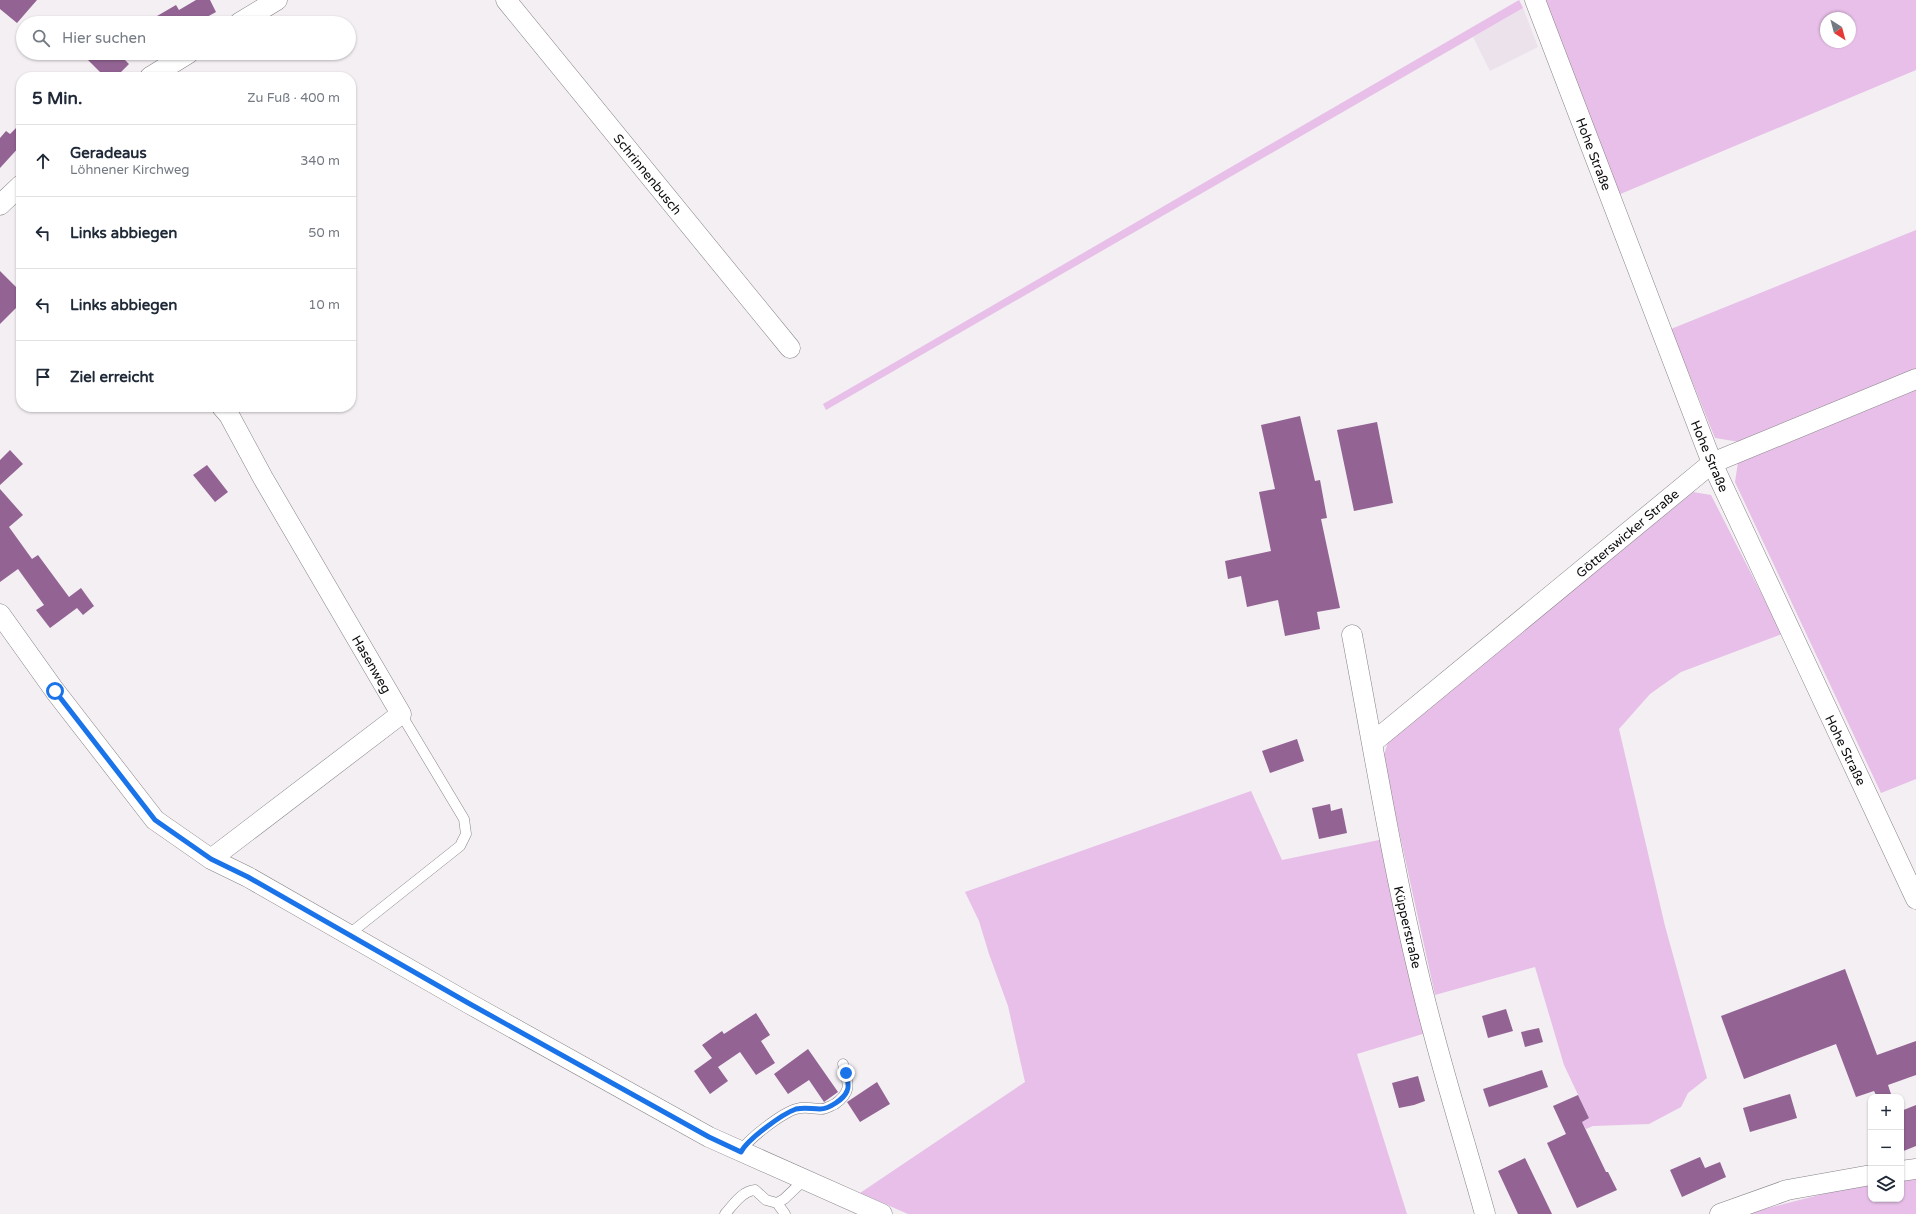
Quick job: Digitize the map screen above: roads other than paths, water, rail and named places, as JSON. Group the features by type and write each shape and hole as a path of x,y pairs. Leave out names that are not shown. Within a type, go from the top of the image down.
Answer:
{"street":[{"name":"Schrinnenbusch","path":"506,0 790,348"},
{"name":"Hohe Straße","path":"1535,0 1712,463 1916,899"},
{"path":"249,16 270,2"},
{"path":"158,72 178,60"},
{"path":"0,205 16,190"},
{"name":"Götterswicker Straße","path":"1372,743 1712,463 1916,379"},
{"name":"Hasenweg","path":"227,412 263,478 401,714"},
{"path":"0,614 55,691 155,820 211,859 248,877 348,935 696,1130 741,1152 878,1213"},
{"name":"Küpperstraße","path":"1352,635 1388,838 1425,998 1485,1214"},
{"path":"211,859 401,714"},
{"path":"1904,1171 1916,1169"},
{"path":"1720,1214 1787,1190 1868,1176"}],"lane":[{"path":"348,935 460,846 466,834 464,819 401,714"},
{"path":"741,1152 746,1142 788,1112 811,1107 820,1109 828,1108 841,1099 847,1092 848,1084 843,1064"},
{"path":"778,1203 804,1180"},
{"path":"725,1214 739,1198 754,1190 766,1200 778,1203 785,1214"}]}
